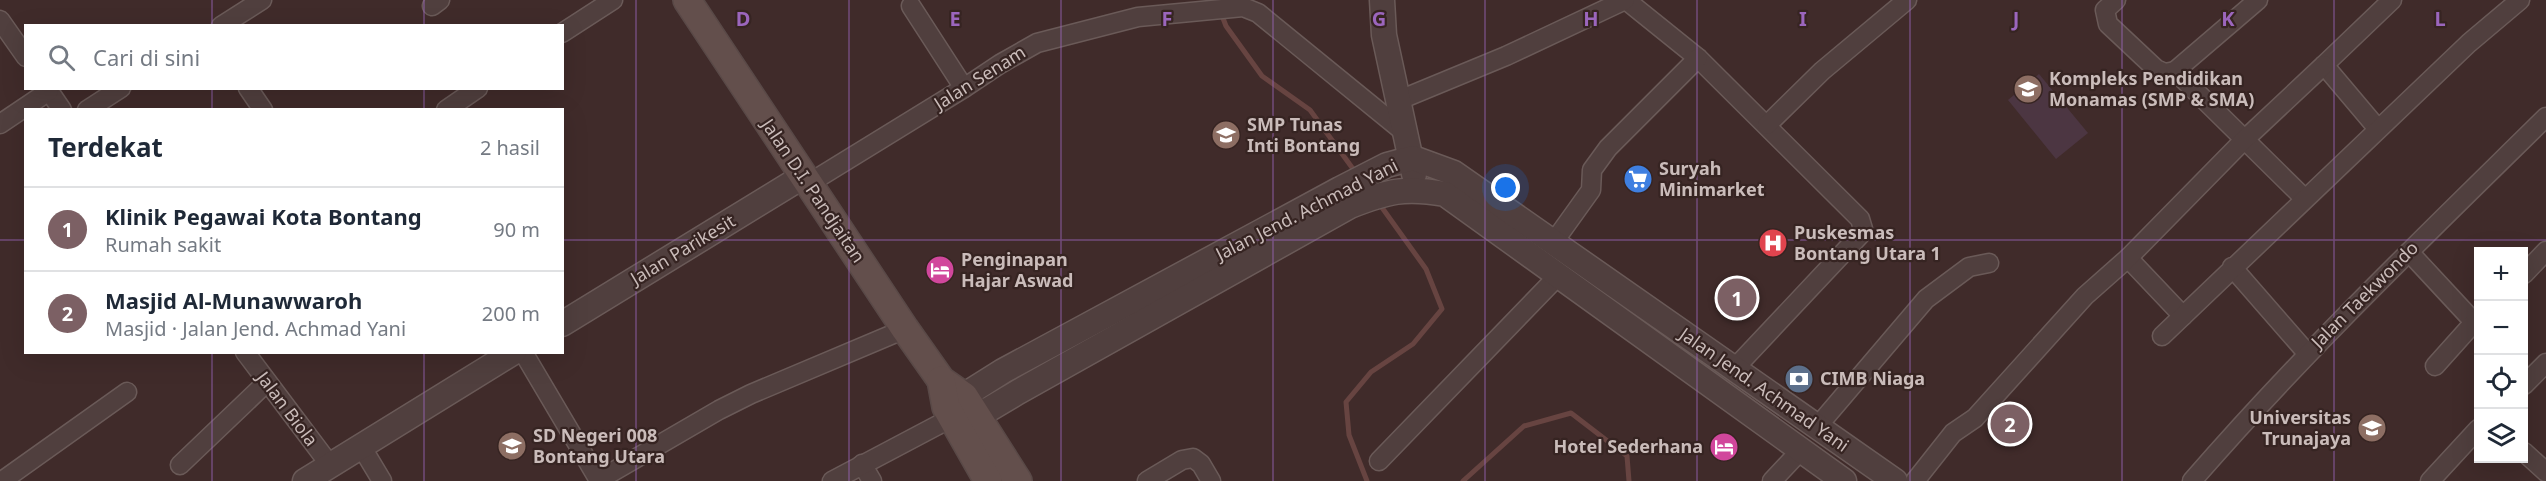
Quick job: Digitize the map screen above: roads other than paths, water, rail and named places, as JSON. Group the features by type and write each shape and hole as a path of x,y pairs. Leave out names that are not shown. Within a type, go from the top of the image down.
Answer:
{"main road":[{"name":"Jalan D.I. Pandjaitan","path":"687,0 805,180 941,380 957,414"},
{"path":"957,414 988,481"},
{"path":"957,414 1018,481"}],"street":[{"path":"224,24 262,0"},
{"path":"564,32 613,0"},
{"path":"1382,0 1384,35 1404,132 1413,158 1416,190"},
{"path":"1397,101 1506,56 1625,0 1698,58 1860,219 1863,229 1743,376 1736,403"},
{"path":"1767,125 1822,71 1907,0"},
{"path":"2116,0 2105,10 2108,24 2156,69 2165,73 2175,71 2258,0"},
{"path":"1915,481 1953,433 1975,418 2085,296 2128,258 2243,141 2392,0"},
{"path":"2162,336 2304,198 2485,28 2520,0"},
{"path":"911,6 964,88"},
{"name":"Jalan Senam","path":"805,180 1037,43 1136,8 1205,11 1243,7 1258,13 1404,132"},
{"path":"0,20 24,54"},
{"path":"1553,243 1591,190 1592,170 1608,148 1698,58"},
{"path":"2324,65 2378,129"},
{"path":"2175,71 2243,141 2304,198"},
{"path":"0,124 48,90 61,108"},
{"path":"90,108 118,90"},
{"path":"249,90 262,108"},
{"path":"449,108 475,90"},
{"name":"Jalan Taekwondo","path":"2192,481 2247,417 2307,353 2546,117"},
{"name":"Jalan Jend. Achmad Yani","path":"957,414 1003,371 1345,198 1388,165 1413,158 1454,173 1894,481"},
{"name":"Jalan Parikesit","path":"564,323 805,180"},
{"name":"Jalan Jend. Achmad Yani","path":"1345,198 1416,190 1445,194 1844,481"},
{"path":"2528,269 2546,251"},
{"path":"2409,252 2474,318"},
{"path":"2128,258 2183,316"},
{"path":"1817,427 1926,299 1969,267 1989,263"},
{"path":"2232,267 2307,353"},
{"path":"1379,461 1559,275"},
{"path":"2435,366 2474,322"},
{"path":"524,354 597,477 602,478 751,394 905,329"},
{"path":"1692,371 1707,350"},
{"name":"Jalan Biola","path":"246,354 330,465"},
{"path":"305,481 511,354"},
{"path":"2528,380 2546,363"},
{"path":"180,465 267,382"},
{"path":"2,481 127,392"},
{"path":"832,481 957,414"},
{"path":"2430,481 2474,433"},
{"path":"361,446 382,481"},
{"path":"1772,481 1801,450"},
{"path":"2528,456 2546,472"},
{"path":"1147,481 1182,460 1193,458 1201,464 1212,481"},
{"path":"862,464 872,481"}],"waterway":[{"path":"1216,0 1226,26 1262,76 1310,110 1356,173"},
{"path":"1367,481 1349,435 1346,402 1371,372 1413,344 1442,309 1426,269 1378,202"},
{"path":"1463,481 1524,426 1571,413 1627,456 1629,481"}],"place":[{"name":"Kompleks Pendidikan Monamas (SMP & SMA)","path":"2028,89"},
{"name":"SMP Tunas Inti Bontang","path":"1226,135"},
{"name":"Suryah Minimarket","path":"1638,179"},
{"name":"Puskesmas Bontang Utara 1","path":"1773,243"},
{"name":"Penginapan Hajar Aswad","path":"940,270"},
{"name":"Klinik Pegawai Kota Bontang","path":"1737,298"},
{"name":"CIMB Niaga","path":"1799,379"},
{"name":"Masjid Al-Munawwaroh","path":"2010,424"},
{"name":"Universitas Trunajaya","path":"2372,428"},
{"name":"SD Negeri 008 Bontang Utara","path":"512,446"},
{"name":"Hotel Sederhana","path":"1724,447"}]}
